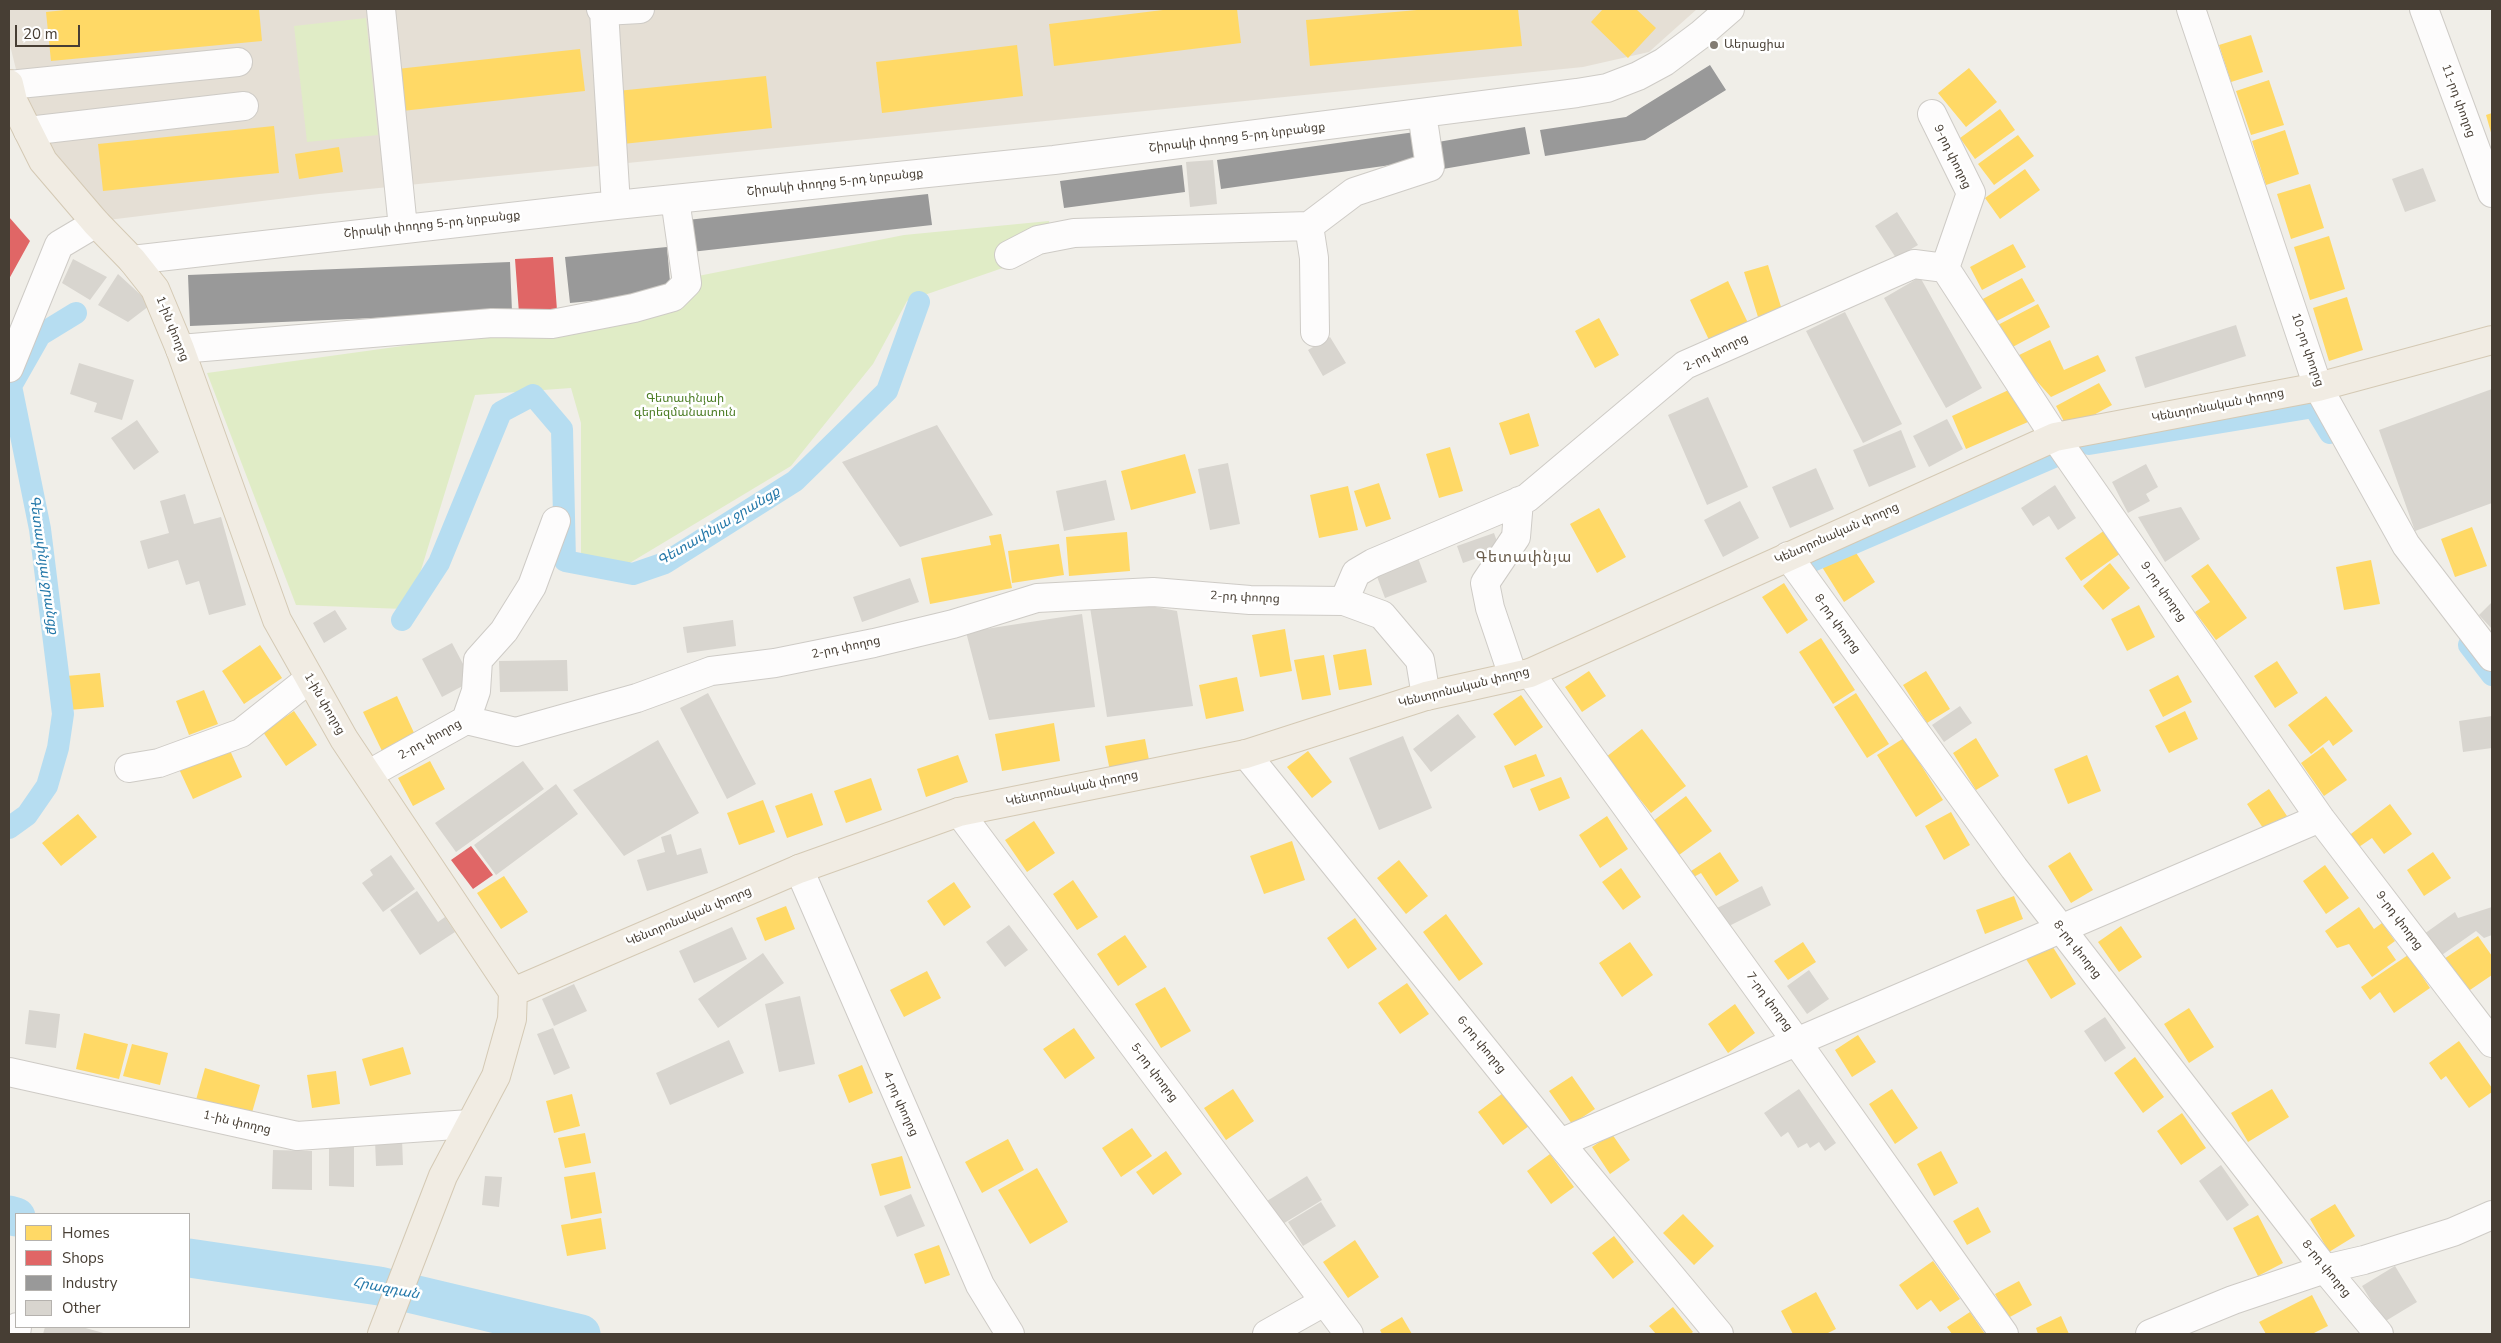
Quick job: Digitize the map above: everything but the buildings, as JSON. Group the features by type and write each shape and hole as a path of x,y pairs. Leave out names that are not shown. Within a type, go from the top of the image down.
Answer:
{"main road":[{"path":"9,84 13,101 43,161 96,223 132,260"},
{"name":"1-ին փողոց","path":"132,260 155,289 180,349 277,620 344,740 369,774 513,992"},
{"name":"Կենտրոնական փողոց","path":"513,992 799,869 959,812 1246,754 1426,696 1521,674 2055,437 2318,387 2492,340"},
{"path":"382,1334 443,1176 496,1076 512,1019 513,992"}],"street":[{"path":"381,9 403,228"},
{"path":"616,205 603,10 640,9"},
{"name":"Շիրակի փողոց 5-րդ նրբանցք","path":"132,260 403,228 1211,142 1607,88 1638,76 1664,62 1730,9"},
{"name":"10-րդ փողոց","path":"2191,9 2318,387 2406,545 2492,657"},
{"name":"11-րդ փողոց","path":"2424,9 2492,193"},
{"path":"9,84 238,62"},
{"path":"28,130 244,106"},
{"path":"1009,254 1038,240 1074,233 1309,226 1354,192 1430,167 1422,113"},
{"name":"9-րդ փողոց","path":"1932,114 1971,193 1945,268 2055,437 2320,818 2492,1043"},
{"path":"180,349 492,323 552,324 634,308 673,297 688,283 675,199"},
{"path":"9,368 15,333 59,245 96,223"},
{"path":"1309,226 1314,258 1315,332"},
{"name":"2-րդ փողոց","path":"1344,601 1356,573 1373,562 1527,498 1685,365 1914,264 1945,268"},
{"path":"1519,501 1516,537 1485,583 1490,608 1521,674"},
{"path":"466,720 476,691 478,660 504,631 532,586 556,521"},
{"name":"8-րդ փողոց","path":"1788,556 2061,930 2325,1269 2379,1334"},
{"name":"2-րդ փողոց","path":"369,774 466,720 516,732 637,698 711,672 774,663 874,643 953,624 1037,598 1153,592 1250,600 1344,601 1382,615 1420,660 1426,696"},
{"name":"7-րդ փողոց","path":"1521,674 1796,1041 2004,1334"},
{"path":"129,768 159,763 240,733 309,679"},
{"name":"6-րդ փողոց","path":"1246,754 1560,1143 1719,1334"},
{"name":"5-րդ փողոց","path":"959,812 1349,1334"},
{"path":"1560,1143 2320,818"},
{"name":"4-րդ փողոց","path":"799,869 980,1285 1010,1334"},
{"name":"1-ին փողոց","path":"9,1072 297,1136 470,1124"},
{"path":"2150,1334 2233,1300 2325,1269 2364,1260 2417,1243 2492,1216"},
{"path":"1267,1334 1324,1302"}],"shaded area":[{"path":"9,9 1697,9 1649,52 1583,67 319,194 108,220 51,155 25,106 9,41"}],"green space":[{"path":"366,18 378,135 307,142 294,26"},
{"name":"Գետափնյաի գերեզմանատուն","path":"1049,221 1052,251 907,301 873,364 791,466 623,567 581,554 581,423 571,388 475,395 413,596 404,609 296,605 207,373 511,331 698,276 904,235"}],"waterway":[{"name":"Գետափնյա ջրանցք","path":"402,620 439,563 501,412 533,395 562,429 565,561 633,574 665,563 795,481 887,391 919,302"},
{"name":"Գետափնյա ջրանցք","path":"9,828 27,815 47,786 58,748 63,714 40,529 11,386 40,335 76,313"},
{"path":"2089,444 2314,407 2330,433"},
{"path":"1810,562 2061,454"},
{"path":"2469,645 2492,675"},
{"name":"Հրազդան","path":"9,1215 15,1217"},
{"name":"Հրազդան","path":"190,1258 379,1286 581,1334"}],"place":[{"name":"Աերացիա","path":"1714,45"}],"district":[{"name":"Գետափնյա","path":"1524,558"}]}
